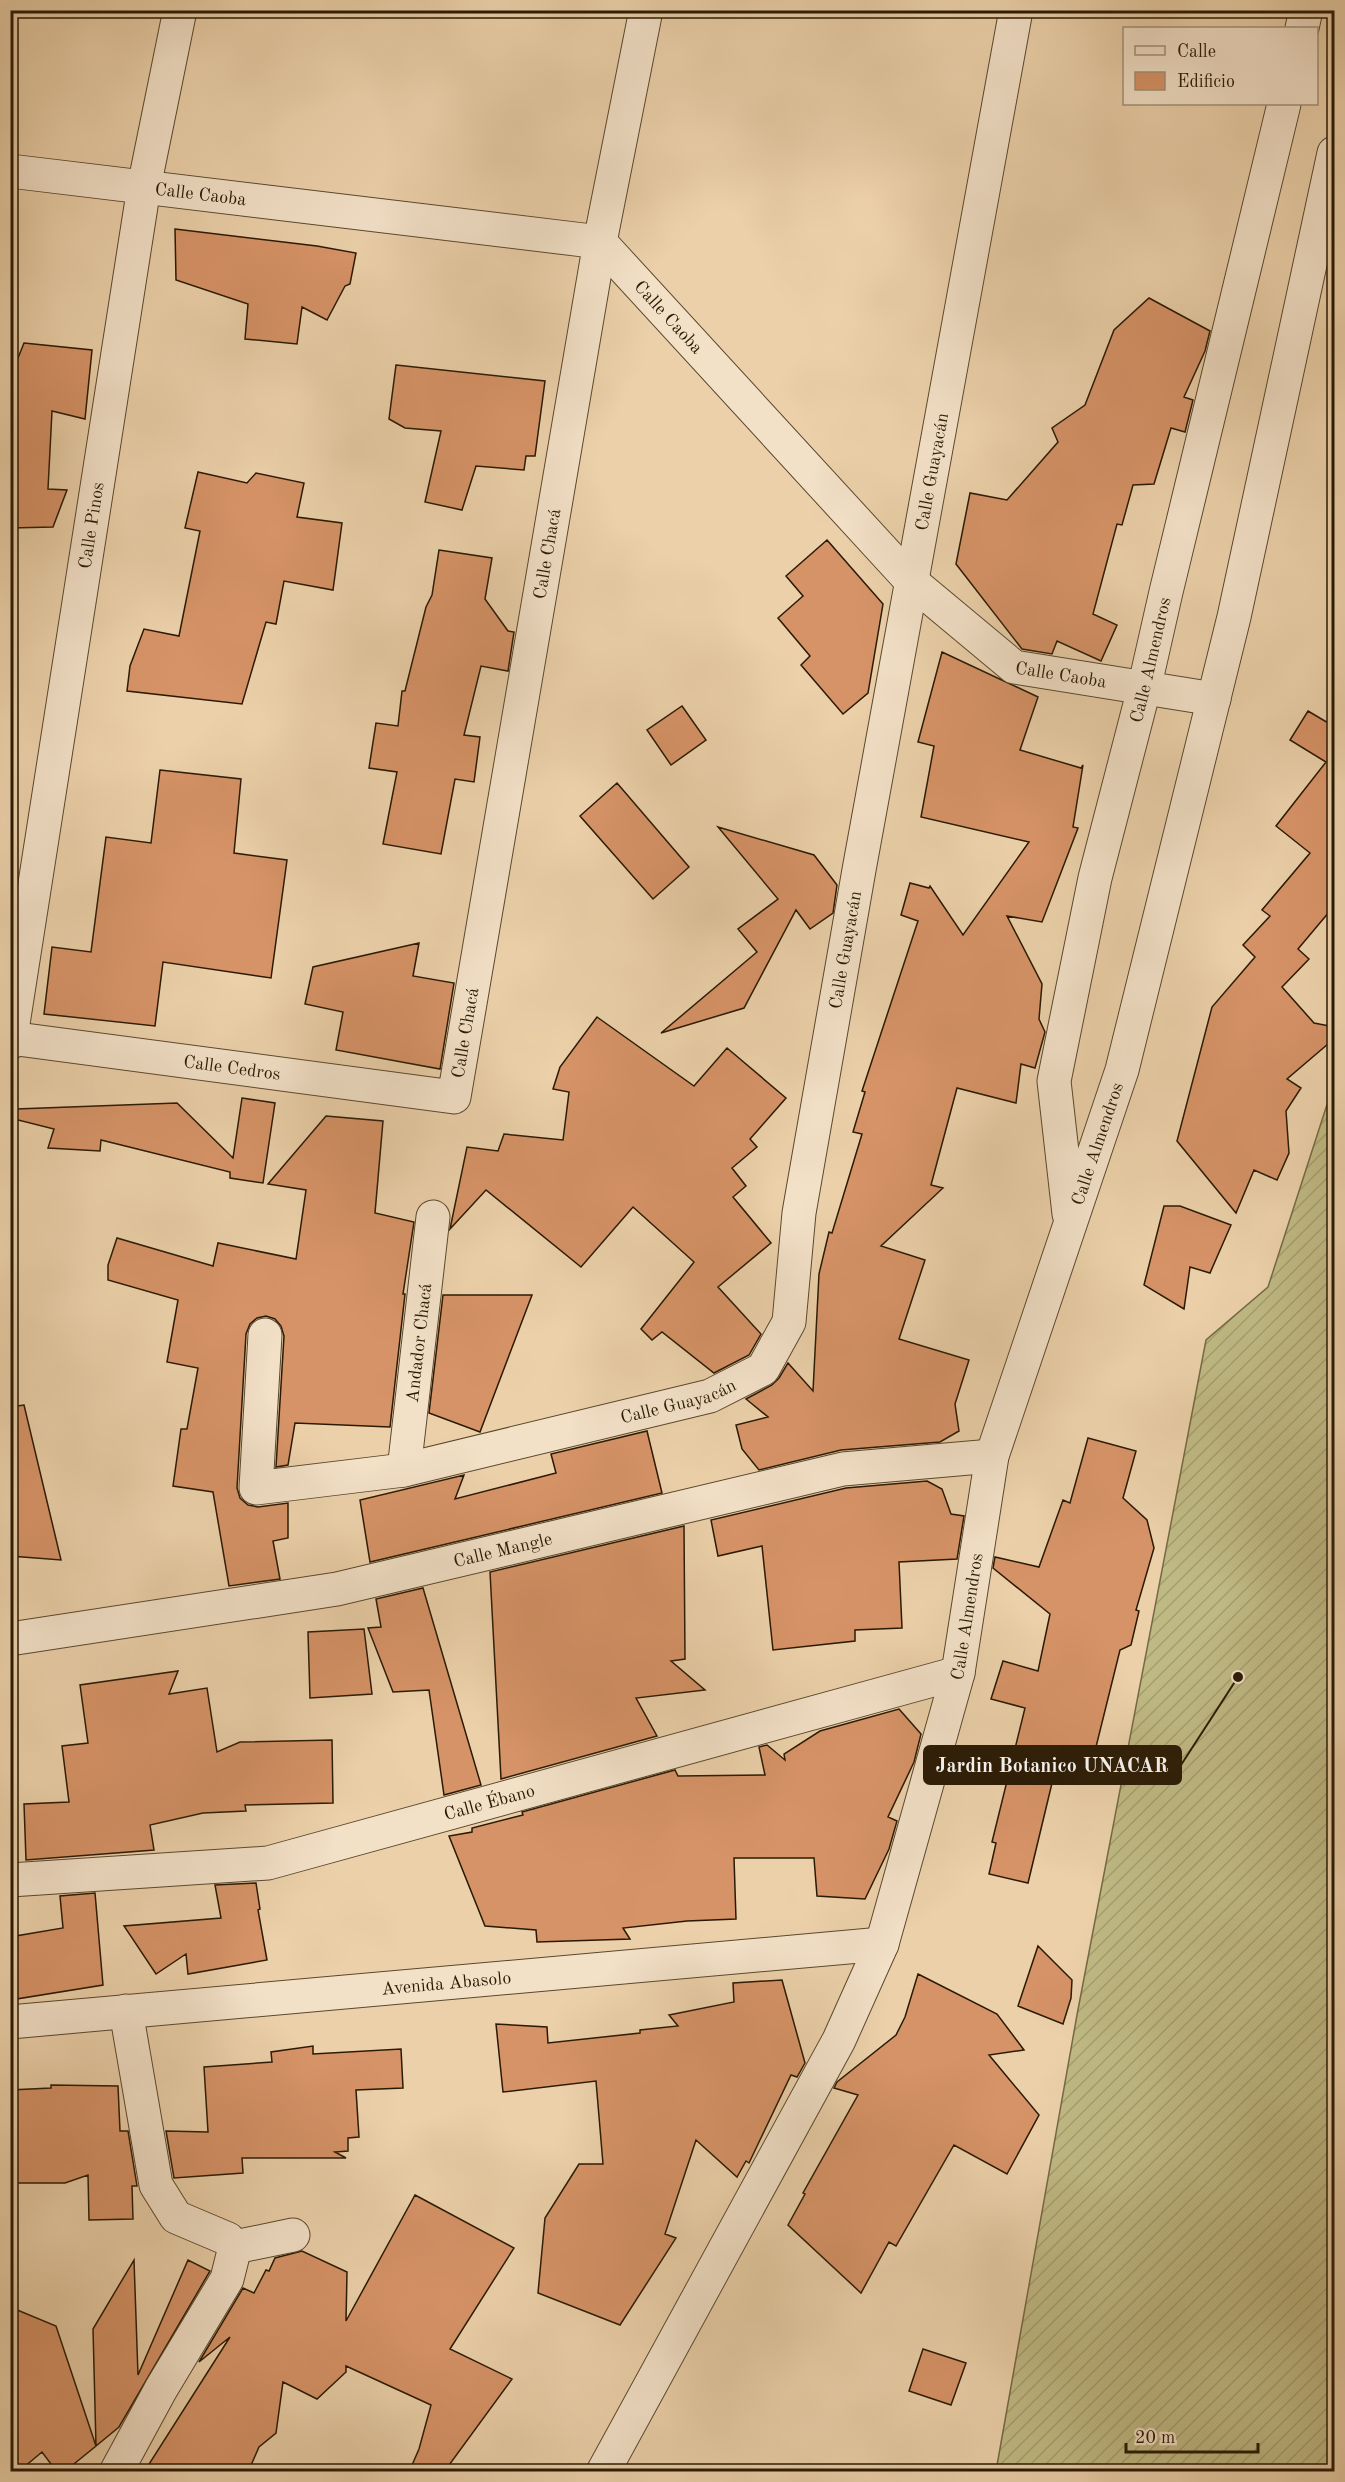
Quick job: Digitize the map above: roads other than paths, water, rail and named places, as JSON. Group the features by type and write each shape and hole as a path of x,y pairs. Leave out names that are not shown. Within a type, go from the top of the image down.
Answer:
{"street":[{"name":"Calle Pinos","path":"11,1040 144,187 180,10"},
{"name":"Calle Chacá","path":"454,1097 600,242 646,10"},
{"name":"Calle Guayacán","path":"265,1335 256,1488 404,1470 710,1396 763,1369 789,1322 799,1213 1016,10"},
{"path":"1302,27 1306,10"},
{"name":"Calle Almendros","path":"1070,1222 1053,1082 1095,878 1144,689 1284,105"},
{"name":"Calle Almendros","path":"603,2472 839,2040 882,1944 958,1673 992,1456 1122,1070 1234,617 1335,153"},
{"name":"Calle Caoba","path":"10,171 600,242 912,582 1014,668 1214,699"},
{"name":"Calle Cedros","path":"11,1040 454,1097"},
{"name":"Andador Chacá","path":"404,1470 433,1217"},
{"name":"Calle Mangle","path":"10,1639 337,1589 843,1469 992,1456"},
{"name":"Calle Ébano","path":"10,1880 268,1863 958,1673"},
{"name":"Avenida Abasolo","path":"10,2022 882,1944"},
{"path":"126,2011 156,2185 176,2217 228,2239 235,2247"},
{"path":"235,2247 293,2235"},
{"path":"116,2472 161,2389 227,2279 235,2247"}],"place":[{"name":"Jardin Botanico UNACAR","path":"1238,1677"}]}
